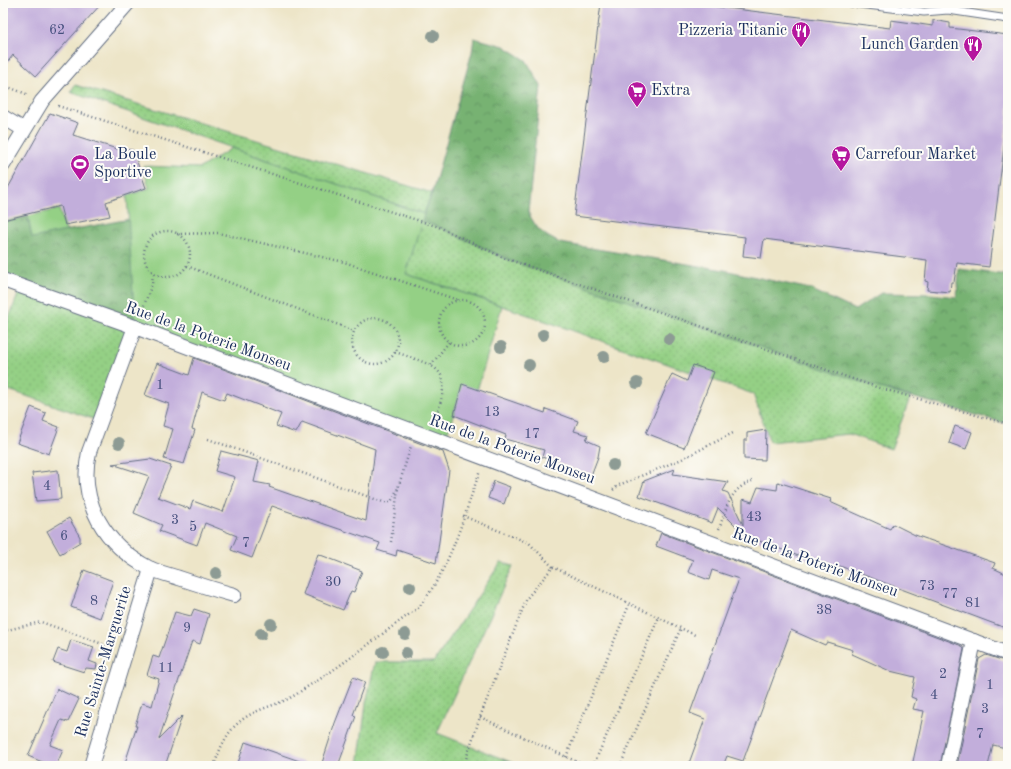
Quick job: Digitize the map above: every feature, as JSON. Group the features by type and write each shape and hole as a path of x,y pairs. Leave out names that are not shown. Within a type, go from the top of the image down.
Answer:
{"street":[{"path":"3,165 42,101 128,3"},
{"path":"3,117 23,130"},
{"name":"Rue de la Poterie Monseu","path":"3,280 135,327 1008,654"},
{"path":"135,327 89,452 85,469 86,488 90,505 106,531 124,551 151,569 234,596"},
{"name":"Rue Sainte-Marguerite","path":"91,766 151,569"},
{"path":"948,766 974,641"}],"lane":[{"path":"851,3 924,12 948,10 1008,19"}],"path":[{"path":"3,85 42,101 433,225 504,258 876,387 1008,424"},
{"path":"177,234 184,238 190,251 187,266 176,276 160,277 153,273 144,260 146,245 150,238 163,231 177,234 218,233 336,260 458,300 466,300 479,306 483,312 486,327 478,340 471,345 463,346 449,342 443,336 439,321 445,307 458,300"},
{"path":"187,266 354,331"},
{"path":"135,327 152,284 153,273"},
{"path":"371,318 385,320 392,324 398,338 395,352 384,362 368,363 361,360 352,347 354,331 364,320 371,318"},
{"path":"431,365 449,342"},
{"path":"395,352 437,368 442,376 444,384 443,398 430,437"},
{"path":"391,542 398,488 415,432"},
{"path":"608,504 613,490 618,485 682,459 735,432"},
{"path":"208,439 383,502 391,502 398,488"},
{"path":"214,766 219,750 229,732 237,723 261,709 288,699 332,671 418,608 443,571 485,458"},
{"path":"713,543 733,494 744,484 752,481"},
{"path":"463,516 529,542 553,567 629,605 697,636"},
{"path":"468,766 466,759 480,717 527,598 553,567"},
{"path":"566,756 629,605"},
{"path":"593,766 658,617"},
{"path":"3,631 41,622 125,652"},
{"path":"620,766 681,628"},
{"path":"480,717 586,766"}],"green space":[{"path":"474,38 504,46 526,60 541,86 528,212 534,223 541,231 560,243 724,270 810,289 855,310 881,293 931,294 957,297 959,269 1008,275 1008,424 876,387 514,262 439,227 421,221 432,193 472,52"},
{"path":"75,85 432,193 424,214 70,92"},
{"path":"232,148 424,214 406,274 502,306 476,394 462,389 444,443 135,327 127,196 149,188 143,166 200,168"},
{"path":"59,209 66,231 32,238 28,216"},
{"path":"28,216 32,237 130,219 135,327 3,280 3,222"},
{"path":"421,221 439,227 504,258 910,398 891,449 849,434 770,442 753,394 474,296 406,274"},
{"path":"21,287 135,327 99,421 3,388 3,333"},
{"path":"501,562 513,566 437,733 521,766 358,766 366,703 375,662 434,662"}],"building":[{"path":"3,3 102,3 36,76 13,55 3,68"},
{"name":"Carrefour Market","path":"601,3 686,3 890,28 891,20 933,26 933,20 950,23 950,28 1008,35 1008,115 989,267 957,263 954,282 951,282 950,292 927,290 928,282 925,281 927,260 764,239 761,258 743,256 745,237 574,216"},
{"path":"50,113 78,123 73,135 117,149 133,150 146,188 106,202 110,216 65,225 60,206 3,220 3,197"},
{"path":"194,358 443,452 449,470 436,563 397,550 396,556 377,550 380,543 272,506 252,558 231,550 237,536 205,523 197,545 159,531 162,525 134,513 149,476 112,464 150,459 171,466 158,497 190,509 193,501 223,512 235,477 215,471 221,451 259,461 254,482 270,485 269,487 366,521 375,449 302,422 296,433 276,426 281,414 227,393 224,400 202,392 192,429 195,430 184,464 164,459 173,429 163,426 169,404 145,395 157,363 189,375"},
{"path":"693,365 714,372 684,448 646,433 672,374 687,381"},
{"path":"462,384 545,413 546,409 578,421 574,431 588,435 586,440 600,446 598,457 590,478 575,472 576,470 542,457 544,450 505,439 506,435 454,415"},
{"path":"31,407 46,413 43,421 59,427 49,454 17,443"},
{"path":"955,426 972,432 966,449 949,443"},
{"path":"766,430 765,460 744,459 744,440 747,440 747,433"},
{"path":"675,469 673,474 728,482 723,491 728,493 743,525 743,499 752,502 758,487 777,490 778,482 831,499 830,502 890,529 893,524 915,535 995,563 993,568 1008,575 1008,629 837,565 835,570 746,536 718,508 712,523 639,496 644,481"},
{"path":"58,470 61,499 36,501 32,473"},
{"path":"494,481 510,487 504,504 488,498"},
{"path":"69,518 80,537 80,542 60,554 47,531"},
{"path":"661,533 962,646 964,649 940,766 912,766 924,711 913,709 916,699 911,697 915,677 890,671 852,654 853,650 827,642 825,645 791,630 743,761 727,756 723,766 688,766 705,719 690,713 739,579 712,570 709,580 688,572 693,560 656,546"},
{"path":"318,554 362,571 354,592 351,591 343,610 303,594"},
{"path":"84,570 113,581 100,618 71,607"},
{"path":"194,609 209,614 200,644 192,641 159,739 182,716 165,766 124,766 137,726 135,726 142,703 152,706 159,679 147,675 153,656 159,658 175,612 191,616"},
{"path":"71,640 94,647 89,661 97,664 96,669 86,668 84,672 53,662 58,649 67,652"},
{"path":"986,655 1008,662 1005,679 1008,679 1008,739 1006,748 993,745 988,766 957,766 979,659"},
{"path":"353,677 365,682 353,715 356,716 338,766 321,766 335,723"},
{"path":"57,689 79,699 68,722 61,720 50,745 63,750 56,766 52,766 28,756"},
{"path":"245,742 308,764 308,766 237,766"}],"place":[{"name":"Pizzeria Titanic","path":"801,48"},
{"name":"Lunch Garden","path":"973,62"},
{"name":"Extra","path":"637,108"},
{"name":"Carrefour Market","path":"841,172"},
{"name":"La Boule Sportive","path":"80,181"}]}
